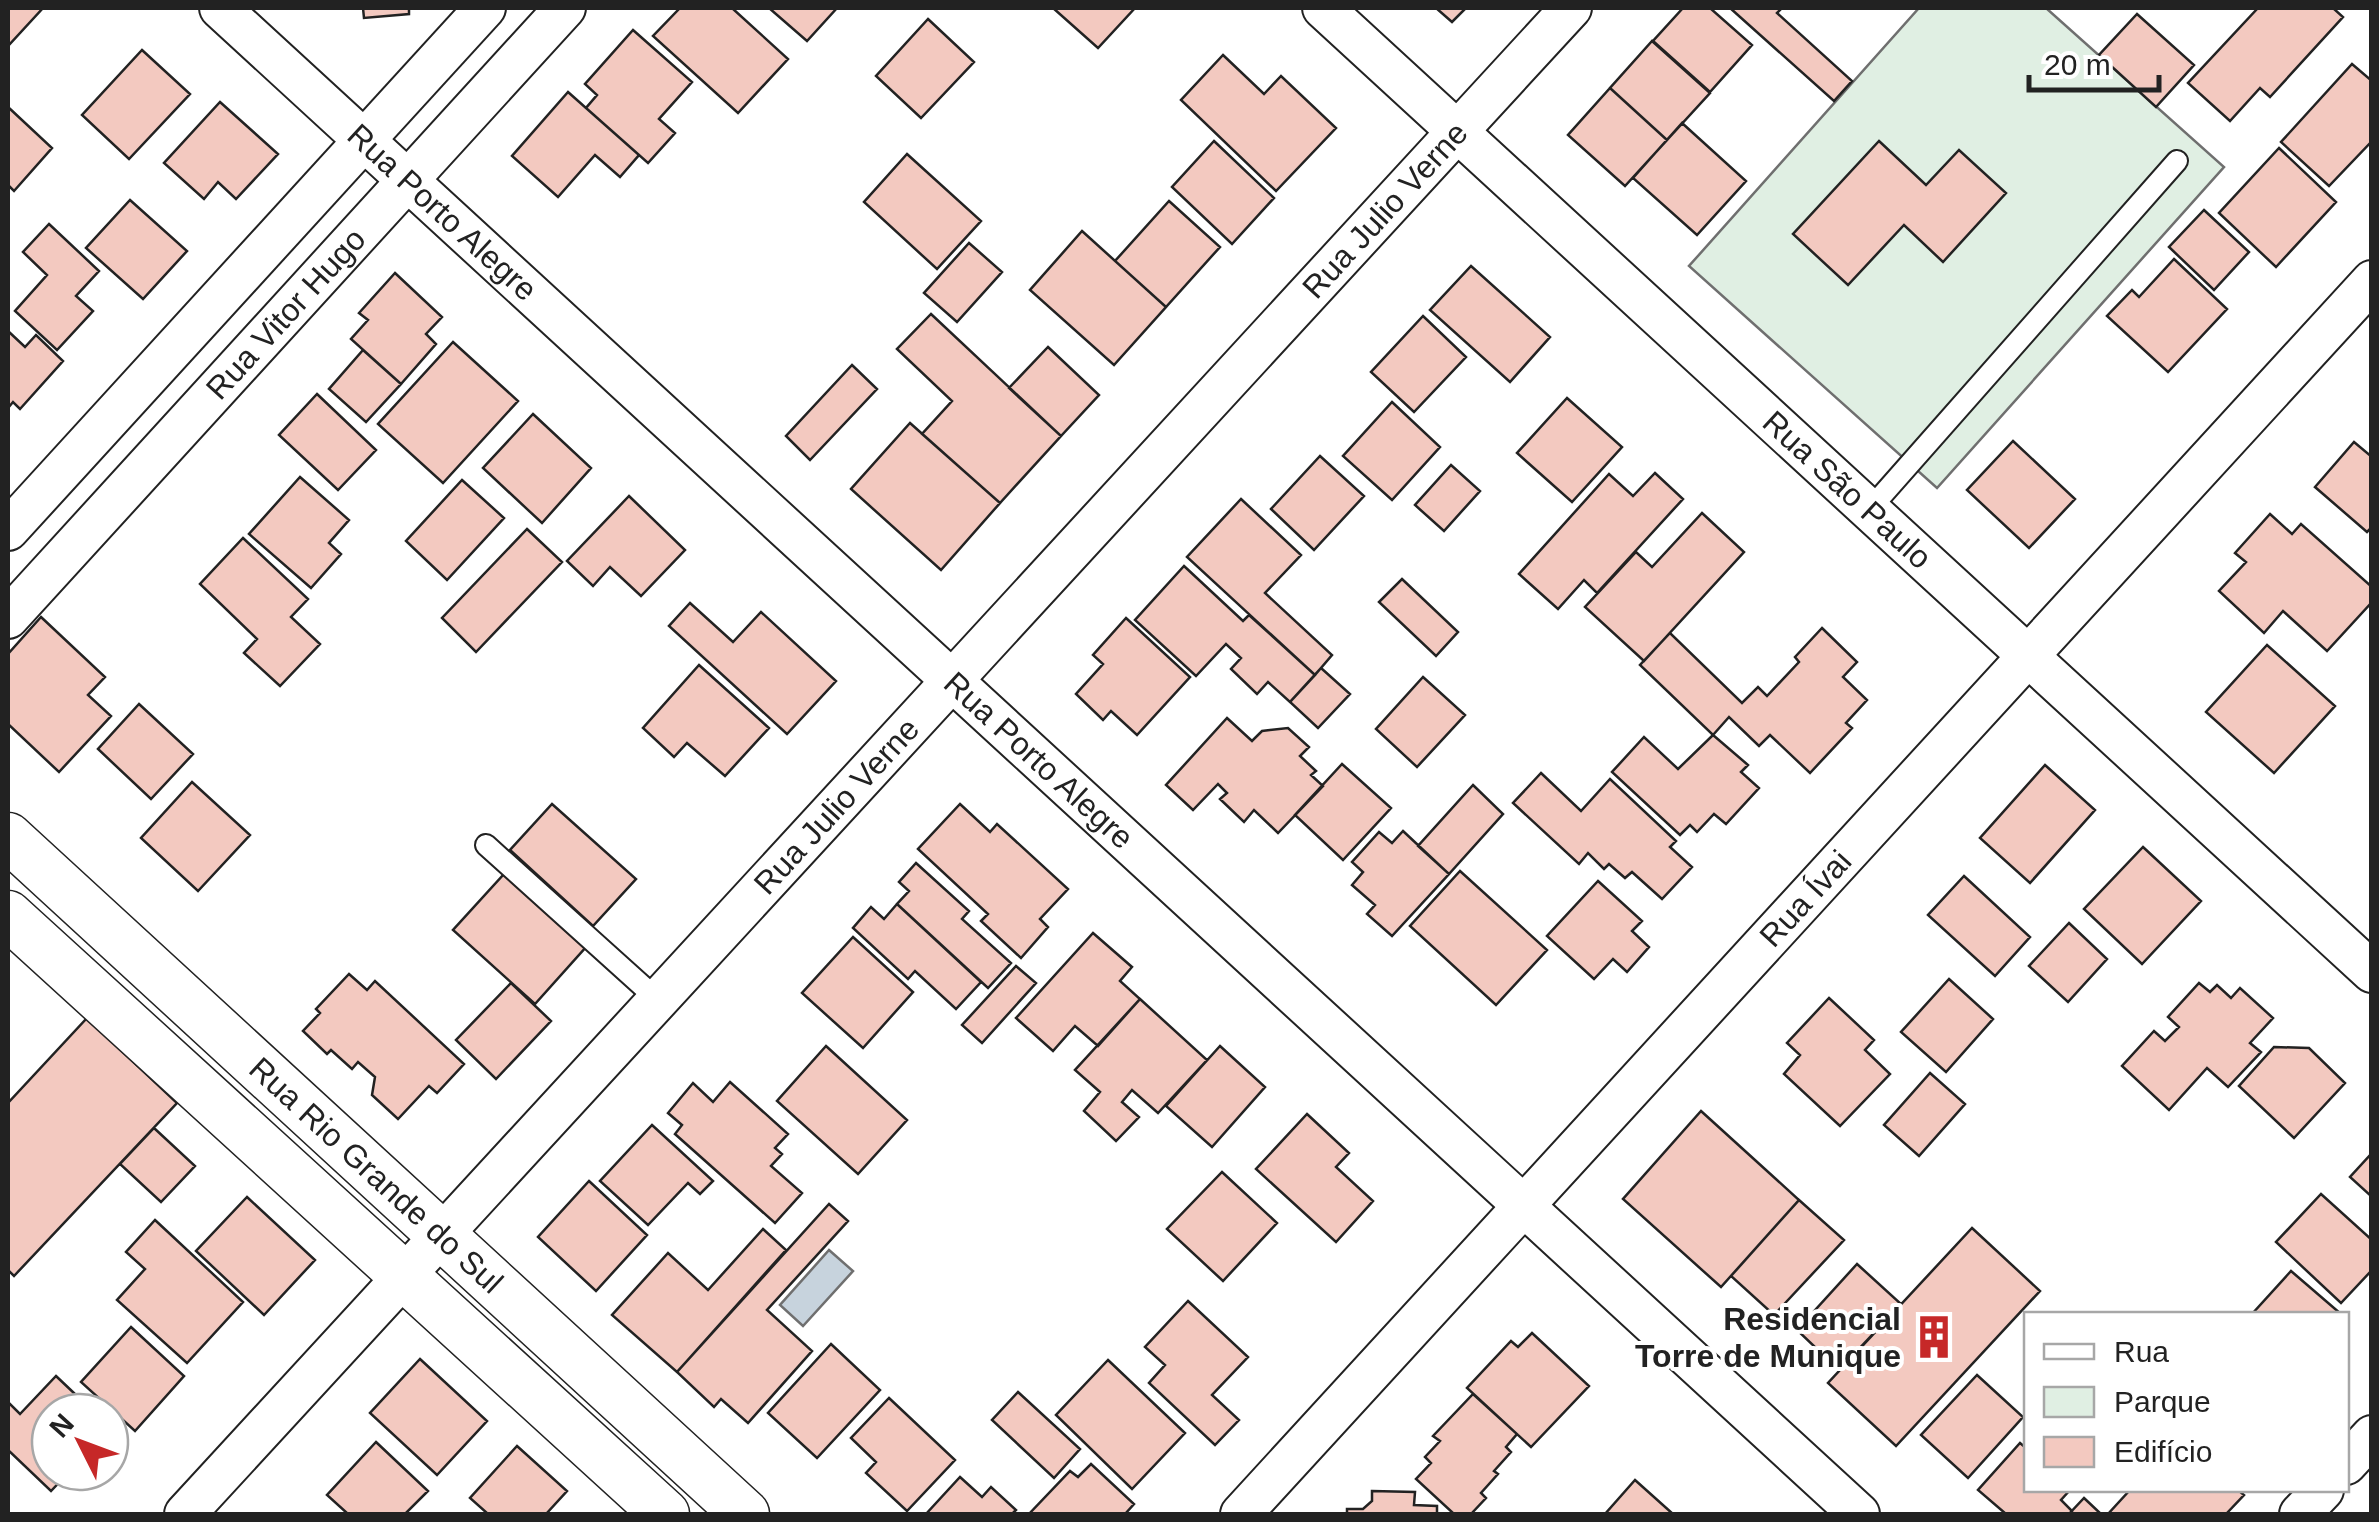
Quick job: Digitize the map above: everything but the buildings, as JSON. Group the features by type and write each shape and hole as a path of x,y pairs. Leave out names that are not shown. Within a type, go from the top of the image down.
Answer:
{"street":[{"name":"Rua Porto Alegre","path":"220,8 1859,1514"},
{"name":"Rua Vitor Hugo","path":"8,530 485,8"},
{"name":"Rua Vitor Hugo","path":"8,618 565,8"},
{"name":"Rua São Paulo","path":"1322,8 2372,972"},
{"name":"Rua Julio Verne","path":"185,1514 1571,8"},
{"name":"Rua Ívai","path":"1241,1514 2372,281"},
{"name":"Rua Rio Grande do Sul","path":"8,837 746,1514"},
{"name":"Rua Rio Grande do Sul","path":"8,916 665,1514"},
{"path":"2349,1461 2372,1436"},
{"path":"2300,1514 2321,1492"}],"lane":[{"path":"1869,510 2177,161"},
{"path":"486,845 658,1000"}],"green space":[{"path":"1919,8 2046,8 2224,167 1937,488 1689,266"}],"shaded area":[{"path":"829,1250 853,1271 803,1326 780,1305"}],"place":[{"name":"Residencial Torre de Munique","path":"1934,1337"}]}
